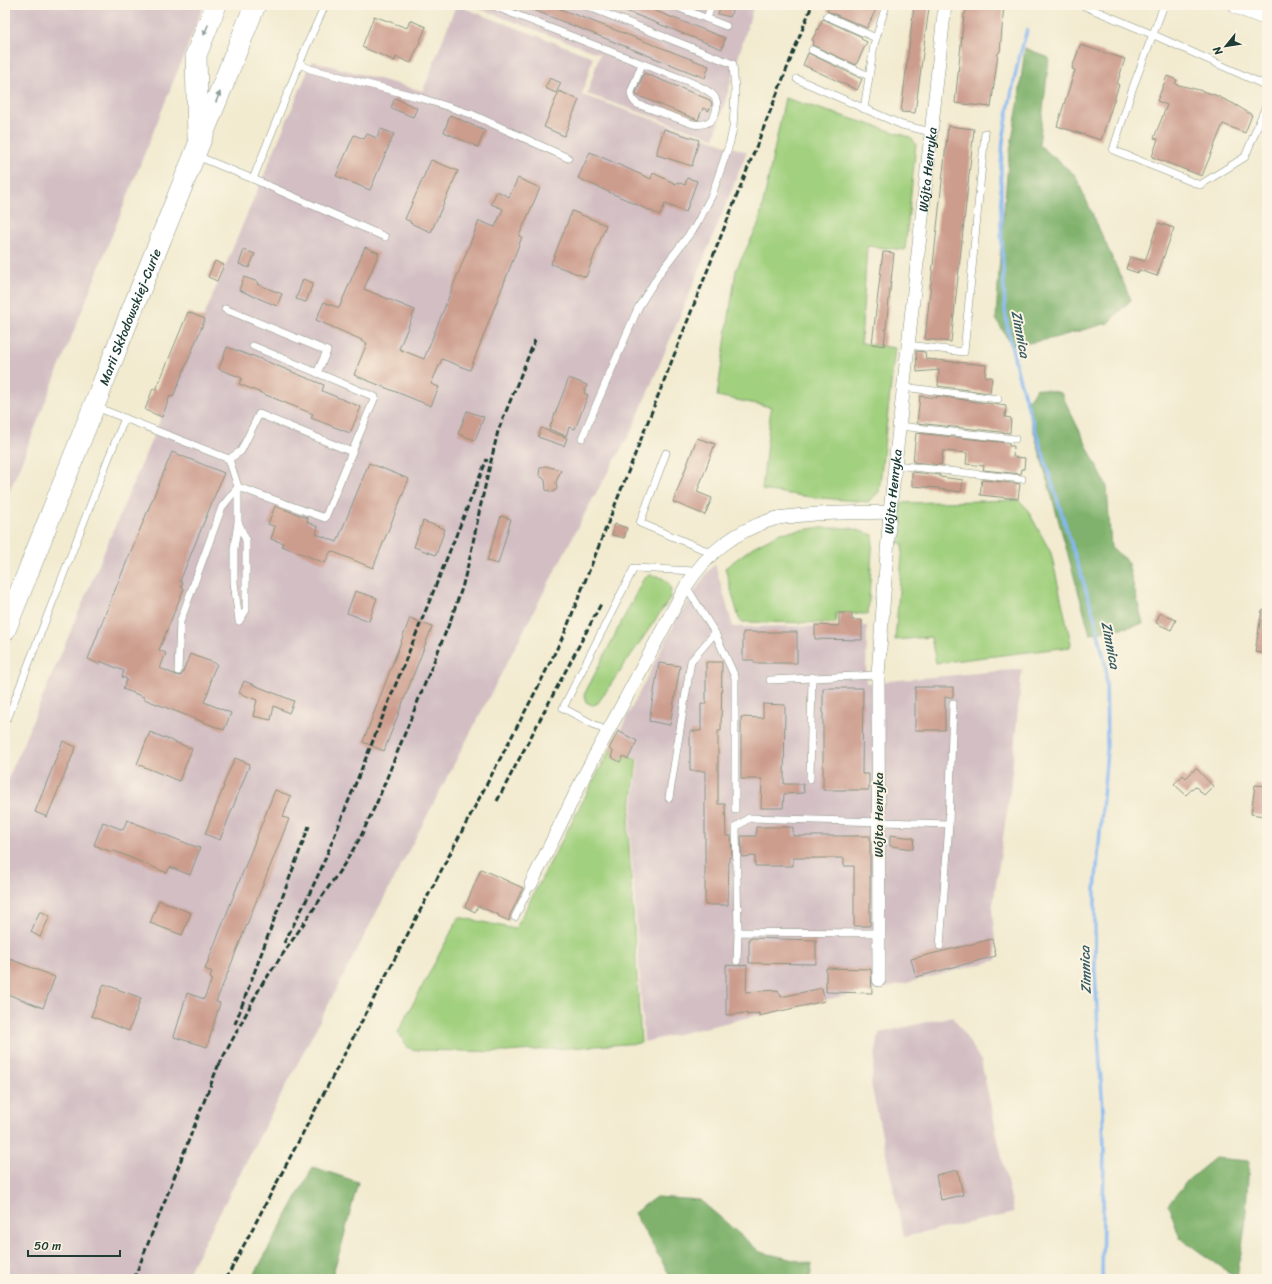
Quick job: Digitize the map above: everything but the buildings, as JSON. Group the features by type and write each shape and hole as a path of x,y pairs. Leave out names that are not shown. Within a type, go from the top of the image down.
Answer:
{"main road":[{"path":"196,151 196,55 216,5"},
{"name":"Marii Skłodowskiej-Curie","path":"5,630 255,5"},
{"path":"246,27 264,5"},
{"path":"1238,5 1267,16"}],"street":[{"name":"Wójta Henryka","path":"879,980 878,675 894,466 945,5"},
{"path":"531,884 585,774 686,586 695,571 712,553 734,536 774,519 817,513 890,512"}],"lane":[{"path":"253,179 325,5"},
{"path":"491,5 642,64 700,87 713,94 716,100 717,106 715,114 711,120 700,125 693,124 637,104 633,100 631,92 642,64"},
{"path":"582,438 638,308 661,271 695,227 712,195 730,142 735,91 733,64 584,5"},
{"path":"672,5 726,26"},
{"path":"707,19 710,5"},
{"path":"864,109 876,38 886,5"},
{"path":"1082,5 1154,35 1267,86"},
{"path":"1164,5 1154,35 1133,87 1113,150 1200,185 1244,157 1267,103"},
{"path":"827,16 876,38"},
{"path":"812,50 869,76"},
{"path":"300,64 310,69 421,98 472,114 568,158"},
{"path":"797,79 902,125 931,132"},
{"path":"908,345 964,352 985,133"},
{"path":"196,151 253,179 385,237"},
{"path":"225,309 327,351 317,373"},
{"path":"238,487 324,518 374,398 253,346"},
{"path":"903,387 998,399"},
{"path":"94,406 229,459"},
{"path":"229,459 241,451 259,414 352,452"},
{"path":"8,717 125,418"},
{"path":"899,426 1015,439"},
{"path":"666,453 640,523 712,553"},
{"path":"229,459 238,487 238,522 234,549 234,582 239,621 246,610 246,540 238,522"},
{"path":"894,466 1022,479"},
{"path":"178,671 180,622 222,507 238,487"},
{"path":"608,732 563,708 634,568 695,571"},
{"path":"686,586 715,633 735,678 735,810"},
{"path":"669,798 691,661 715,633"},
{"path":"770,680 878,675"},
{"path":"810,779 812,677"},
{"path":"940,946 949,824 953,703"},
{"path":"737,961 738,932 736,827 749,818 949,824"},
{"path":"515,917 531,884"},
{"path":"738,932 879,933"}],"shaded area":[{"path":"5,5 204,5 5,503"},
{"path":"456,5 593,57 582,95 747,152 631,432 592,500 185,1279 5,1279 5,786 312,61 423,91"},
{"path":"470,5 754,5 714,138 587,94 600,54"},
{"path":"715,564 733,627 867,626 866,683 1022,669 1010,791 992,911 997,960 883,989 801,1005 644,1042 630,829 639,760 613,744 678,617 706,574"},
{"path":"953,1016 981,1061 1014,1213 904,1237 871,1084 879,1033"}],"green space":[{"path":"1025,48 1049,58 1039,145 1075,175 1131,300 1108,323 1050,339 1012,346 996,319 1008,163 1018,105"},
{"path":"785,98 910,137 916,144 905,250 867,246 861,343 895,348 879,492 868,502 810,497 762,490 771,407 717,396 736,270 759,223"},
{"path":"1037,388 1061,393 1107,487 1111,548 1127,560 1143,624 1090,634 1026,403"},
{"path":"1018,500 1026,507 1051,553 1071,643 1070,647 936,663 931,637 895,640 903,543 897,543 900,503"},
{"path":"816,528 851,528 873,535 868,614 836,613 836,623 740,622 725,568 753,547 780,533"},
{"path":"649,575 660,577 670,585 671,594 669,600 598,703 593,705 589,704 586,702 584,695 643,580"},
{"path":"611,748 637,760 628,829 641,1043 506,1052 415,1050 407,1047 398,1032 459,917 515,929"},
{"path":"1215,1158 1249,1161 1245,1227 1237,1278 1180,1238 1168,1205 1188,1180"},
{"path":"313,1167 358,1182 342,1244 331,1279 252,1279"},
{"path":"656,1197 700,1200 760,1252 812,1264 810,1279 672,1279 634,1213"}],"waterway":[{"name":"Zimnica","path":"1027,30 1018,62 1003,141 1001,167 1001,225 1005,311 1019,378 1094,616 1106,667 1107,751 1095,891 1095,970 1104,1152 1102,1279"}],"railway":[{"path":"226,1279 540,683 565,632 812,5"},
{"path":"261,986 345,863 360,838 378,800 462,588 498,431 535,340"},
{"path":"284,943 321,869 487,459"},
{"path":"497,801 602,602"},
{"path":"235,1024 309,826"},
{"path":"219,1065 264,980"},
{"path":"134,1279 220,1061"}]}
